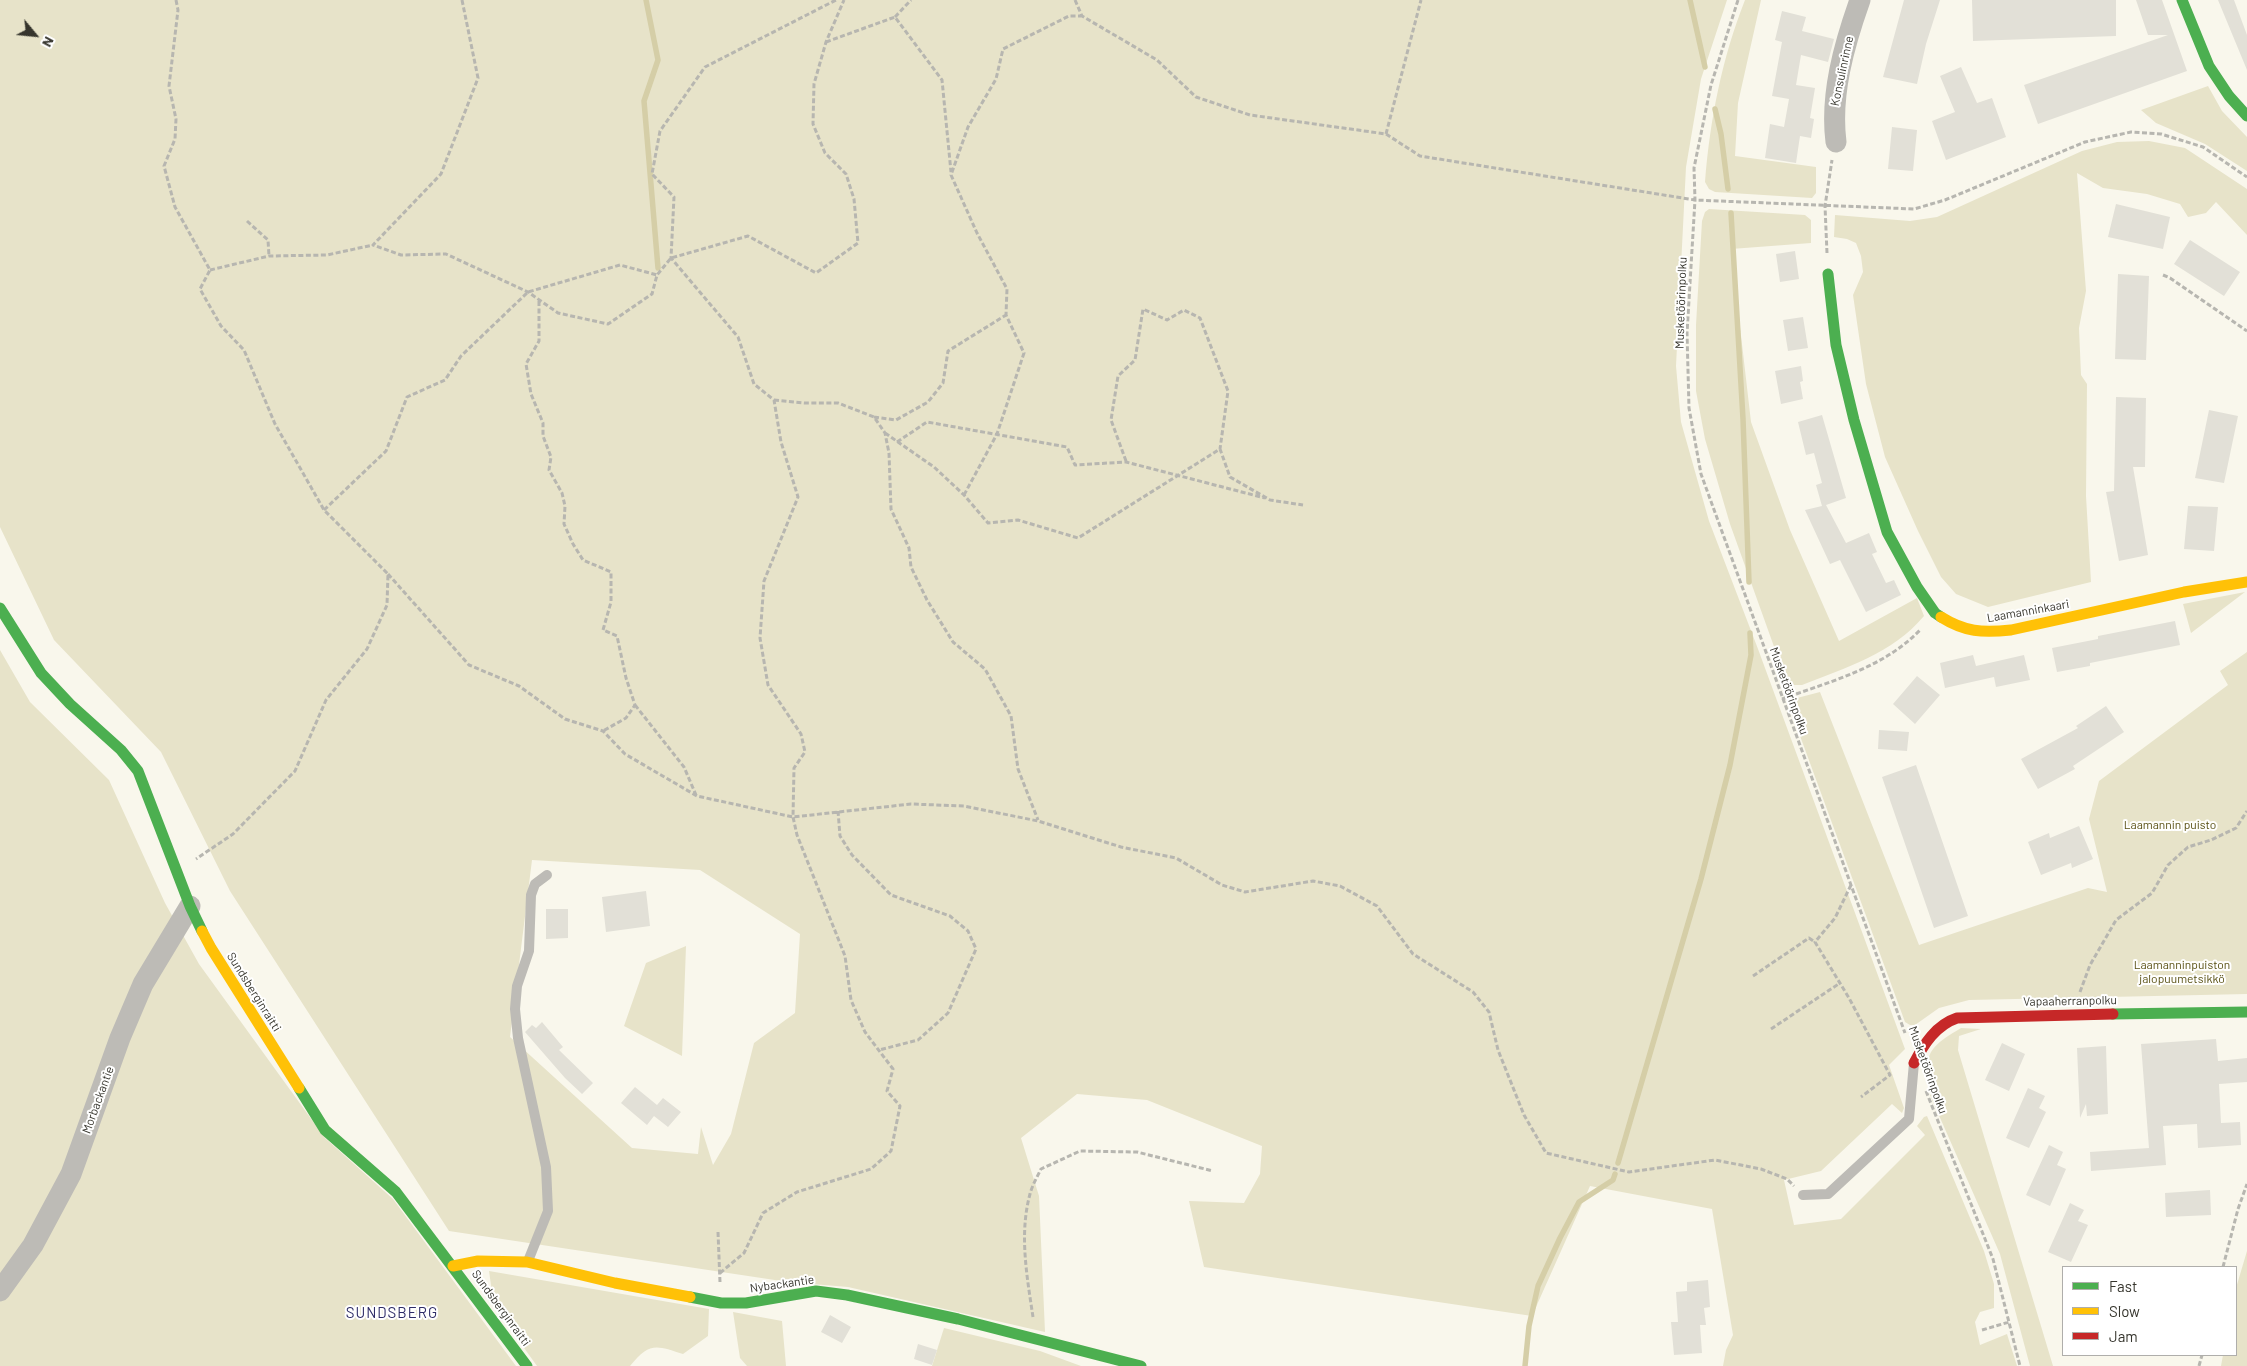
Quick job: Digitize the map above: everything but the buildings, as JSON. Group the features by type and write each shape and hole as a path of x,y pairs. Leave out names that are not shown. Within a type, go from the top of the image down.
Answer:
{"street":[{"name":"Konsulinrinne","path":"1836,142 1833,122 1835,98 1853,19 1860,0"},
{"path":"2182,0 2209,66 2229,96 2247,116"},
{"name":"Laamanninkaari","path":"1828,274 1836,345 1854,420 1887,532 1917,587 1935,613 1957,627 1986,633 2011,630 2184,592 2247,582"},
{"name":"Sundsberginraitti","path":"0,608 41,673 70,704 115,745 138,771 190,906 211,948 325,1130 396,1192 527,1366"},
{"name":"Morbackantie","path":"0,1291 33,1245 72,1174 120,1038 142,984 190,906"},
{"name":"Vapaaherranpolku","path":"1914,1063 1925,1043 1954,1019 1982,1016 2247,1012"},
{"name":"Nybackantie","path":"453,1266 486,1261 527,1262 616,1283 721,1303 746,1303 816,1291 847,1295 958,1319 1141,1366"}],"lane":[{"path":"527,1262 548,1211 546,1167 518,1038 514,1010 517,986 528,951 531,895 536,884 547,875"},
{"path":"1803,1195 1828,1194 1909,1119 1914,1063"}],"path":[{"path":"176,0 178,10 169,86 176,119 175,140 164,166 175,207 210,270"},
{"path":"373,245 441,174 478,78 462,0"},
{"path":"836,0 705,68 660,131 652,174 674,197 671,258 738,337 754,384 774,400 838,404 874,417 896,420 928,402 942,383 948,351 1006,315"},
{"path":"844,0 826,42 814,84 813,124 825,153 846,174 854,199 858,243 816,273 748,236 671,258 657,275 652,294 608,324 558,313 528,292 446,254 401,255 373,245 327,255 269,256 210,270 200,289 221,326 244,350 275,424 324,510 388,574 469,665 519,686 565,719 603,731 625,754 697,796 793,817 911,804 964,806 1038,821 1121,847 1176,858 1222,886 1245,892 1313,881 1340,886 1377,906 1413,954 1473,992 1489,1012 1498,1050 1520,1106 1546,1153 1629,1172 1660,1166 1715,1160 1734,1163 1760,1169 1787,1179 1803,1195"},
{"path":"826,42 895,17 911,0"},
{"path":"1075,0 1082,16"},
{"path":"1386,134 1422,0"},
{"name":"Musketöörinpolku","path":"1738,0 1711,85 1694,168 1695,200 1687,333 1689,408 1701,474 1782,699 1911,1046 1914,1063 1994,1259 2020,1366"},
{"path":"951,175 968,127 996,79 1003,49 1069,16 1082,16 1158,60 1196,97 1250,115 1386,134 1420,156 1695,200 1914,209 1945,200 2085,142 2131,132 2162,134 2203,147 2247,177"},
{"path":"895,17 942,80 951,175 977,233 1007,289 1006,315 1024,353 997,434 964,494"},
{"path":"1828,274 1825,206 1828,172 1836,142"},
{"path":"246,221 268,240 269,256"},
{"path":"324,510 386,451 407,396 445,380 461,356 528,292 620,265 657,275"},
{"path":"2163,275 2247,331"},
{"path":"539,300 539,341 526,364 531,394 544,423 543,436 551,457 549,470 562,493 565,506 564,524 572,544 583,560 611,572 611,602 603,630 617,636 626,678 635,705 684,767 697,796"},
{"path":"1126,462 1111,420 1118,376 1135,360 1143,309 1167,320 1184,310 1200,318 1228,391 1220,449 1230,477 1270,500"},
{"path":"720,1273 744,1253 763,1212 797,1192 871,1169 891,1152 900,1106 888,1091 893,1068 864,1032 851,1000 845,956 797,835 793,817 794,768 805,752 801,734 768,685 760,638 764,581 798,497 781,442 774,400"},
{"path":"874,417 885,433 934,467 964,494 988,524 1018,520 1078,538 1220,449"},
{"path":"897,442 927,422 1067,447 1074,465 1126,462 1270,500 1303,505"},
{"path":"885,433 889,453 891,509 909,548 912,567 927,600 953,642 985,669 1011,716 1018,769 1038,821"},
{"path":"177,871 233,834 295,772 326,700 367,649 387,605 388,574"},
{"path":"1782,699 1878,662 1907,643 1935,613"},
{"path":"603,731 626,718 635,705"},
{"path":"838,811 840,836 852,855 891,895 950,916 968,931 976,949 948,1013 918,1040 879,1050"},
{"path":"2079,998 2090,965 2116,920 2152,893 2168,865 2188,848 2212,840 2236,828 2247,811"},
{"path":"1815,942 1835,918 1851,885"},
{"path":"1753,976 1809,938 1815,942 1840,983 1890,1075 1861,1097"},
{"path":"1771,1029 1840,983"},
{"path":"1036,1340 1028,1284 1024,1228 1030,1193 1041,1169 1080,1151 1137,1152 1213,1171"},
{"path":"2223,1266 2238,1209 2247,1184"},
{"path":"718,1232 721,1303"},
{"path":"1982,1330 2009,1322"}],"green space":[{"path":"0,0 1727,0 1701,79 1686,167 1676,366 1681,422 1709,521 1905,1049 1889,1065 1904,1108 1902,1113 1892,1104 1821,1171 1784,1180 1794,1225 1841,1219 1925,1135 1917,1126 1927,1116 1984,1251 1994,1284 1994,1308 1980,1312 1975,1322 1980,1345 2007,1334 2017,1366 1723,1366 1726,1350 1733,1335 1712,1209 1590,1186 1532,1316 1204,1267 1189,1201 1244,1203 1260,1174 1262,1146 1147,1100 1077,1094 1021,1138 1039,1196 1045,1332 848,1287 788,1282 449,1231 230,891 161,752 54,640 0,527","holes":["532,860 700,870 800,934 795,1013 754,1043 731,1134 713,1165 701,1127 698,1154 632,1148 510,1037"]},
{"path":"1745,0 1761,0 1738,103 1735,156 1816,167 1816,193 1812,198 1715,192 1709,189 1705,182 1710,135 1718,89 1730,44"},
{"path":"2208,86 2222,111 2247,137 2247,171 2205,144 2156,123 2141,110"},
{"path":"2149,141 2185,148 2247,189 2247,235 2216,202 2206,213 2188,217 2180,204 2147,194 2103,188 2077,173 2086,291 2079,328 2081,375 2087,384 2086,496 2091,582 1988,607 1956,594 1941,577 1885,457 1866,384 1853,295 1863,272 1861,256 1856,243 1834,237 1835,215 1910,221 1937,217 2082,151 2117,142"},
{"path":"1709,209 1805,215 1811,220 1811,243 1731,249 1751,422 1790,530 1839,641 1917,598 1924,616 1898,640 1883,650 1802,685 1793,685 1786,680 1730,524 1705,439 1696,391 1696,325 1702,221 1705,212"},
{"path":"2245,592 2191,633 2183,604"},
{"path":"0,650 30,702 109,780 165,903 199,964 325,1138 393,1199 516,1366 0,1366"},
{"name":"Laamannin puisto","path":"2247,652 2247,994 1969,1000 1939,1008 1915,1025 1905,1022 1792,714 1792,706 1797,698 1820,692 1919,945 2088,888 2107,892 2089,819 2099,781 2228,685 2220,671"},
{"path":"686,946 682,1056 624,1026 646,963"},
{"path":"1961,1028 1981,1029 1959,1036 1958,1050 2053,1366 2030,1366 2000,1254 1930,1095 1938,1093 1929,1070 1928,1062 1930,1055 1943,1039"},
{"path":"2247,1251 2247,1366 2221,1366 2223,1356 2237,1356 2237,1285"},
{"path":"489,1271 709,1309 708,1336 683,1354 659,1348 648,1349 630,1366 537,1366 494,1306"},
{"path":"733,1312 782,1321 786,1366 747,1366 740,1358"},
{"path":"944,1328 1040,1351 1081,1366 932,1366"}],"waterway":[{"path":"646,0 658,60 644,101 658,268"},
{"path":"1690,0 1705,67"},
{"path":"1715,109 1721,134 1728,189"},
{"path":"1731,213 1743,419 1749,582"},
{"path":"1618,1163 1701,879 1730,765 1751,655 1750,633"},
{"path":"1525,1366 1529,1326 1538,1286 1560,1238 1579,1202 1613,1180 1615,1174"}],"traffic: fast":[{"path":"2182,0 2209,66 2229,96 2247,116"},
{"path":"1828,274 1836,345 1854,420 1887,532 1917,587 1935,613 1941,617"},
{"path":"0,608 41,673 70,704 121,750 138,771 190,906 202,931"},
{"path":"2113,1014 2247,1012"},
{"path":"299,1088 325,1130 396,1192 527,1366"},
{"path":"690,1297 721,1303 746,1303 816,1291 847,1295 958,1319 1141,1366"}],"traffic: slow":[{"path":"1941,617 1958,626 1974,630 2011,630 2184,592 2247,582"},
{"path":"202,931 299,1088"},
{"path":"453,1266 478,1261 527,1262 615,1283 690,1297"}],"traffic: jam":[{"path":"1914,1063 1931,1036 1943,1025 1957,1018 2113,1014"}],"district":[{"name":"SUNDSBERG","path":"392,1313"}],"park label":[{"name":"Laamanninpuiston jalopuumetsikkö","path":"2182,972"}]}
